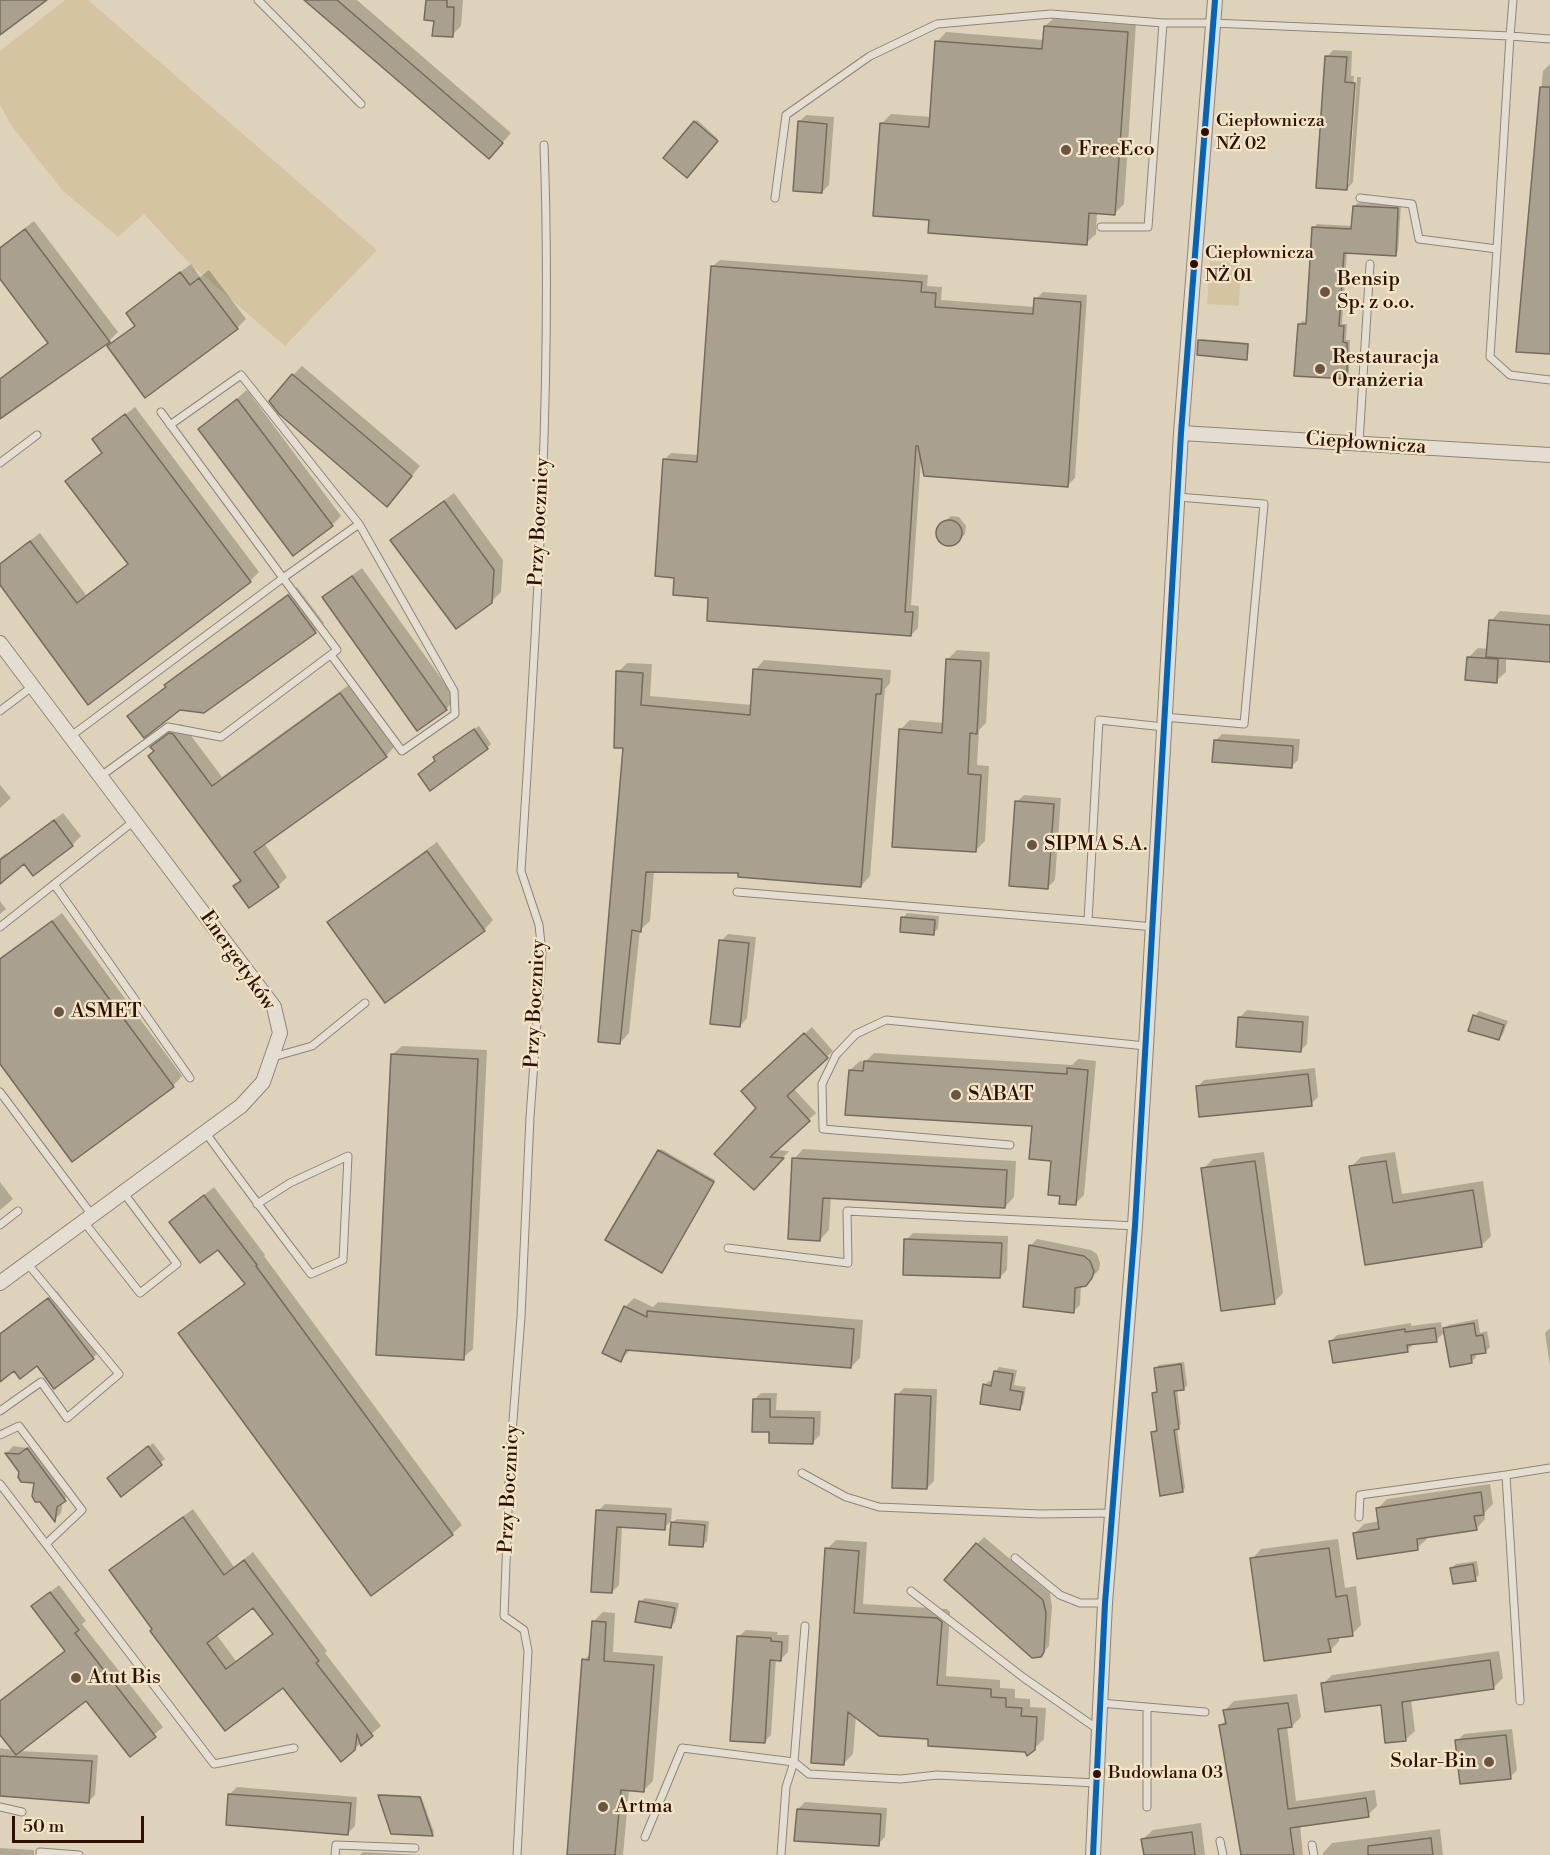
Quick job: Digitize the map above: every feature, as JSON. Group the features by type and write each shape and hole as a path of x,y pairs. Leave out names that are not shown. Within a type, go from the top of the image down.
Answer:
{"street":[{"path":"1093,1855 1105,1604 1135,1226 1154,927 1181,433 1215,0"},
{"name":"Ciepłownicza","path":"1181,433 1550,455"},
{"name":"Energetyków","path":"0,643 274,1007 280,1033 263,1082 241,1106 0,1283"}],"lane":[{"path":"258,0 361,104"},
{"path":"1514,0 1490,357 1510,375 1550,380"},
{"path":"775,198 786,115 870,56 937,24 1051,14 1163,22 1550,39"},
{"path":"1101,227 1148,227 1163,22"},
{"name":"Przy Bocznicy","path":"517,1855 528,1652 524,1630 504,1616 510,1459 521,1317 530,1117 542,953 539,925 521,871 544,456 547,226 544,145"},
{"path":"1360,198 1412,204 1419,239 1497,249"},
{"path":"1359,443 1370,264"},
{"path":"170,425 241,375 359,524 454,691 454,714 402,751 331,655"},
{"path":"101,776 168,727 220,737 338,650 161,412"},
{"path":"0,463 37,435"},
{"path":"1088,921 1099,720 1244,724 1264,504 1178,497"},
{"path":"71,736 359,524"},
{"path":"0,711 33,686"},
{"path":"0,927 134,821"},
{"path":"54,884 190,1078"},
{"path":"737,892 1154,927"},
{"path":"272,1057 312,1046 365,1003"},
{"path":"1011,1145 823,1129 822,1084 836,1055 856,1034 886,1020 1146,1046"},
{"path":"0,1092 140,1293 177,1264 123,1192"},
{"path":"205,1132 257,1203 311,1274 343,1260 348,1156 290,1183 257,1203"},
{"path":"0,1225 18,1211"},
{"path":"728,1248 848,1263 847,1211 1135,1226"},
{"path":"0,1411 41,1382 67,1418 119,1374 27,1263"},
{"path":"0,1435 19,1426 82,1510 46,1544"},
{"path":"1359,1517 1360,1496 1550,1468"},
{"path":"802,1473 846,1497 879,1507 1040,1514 1114,1513"},
{"path":"1506,1475 1520,1701"},
{"path":"0,1484 214,1764 294,1748"},
{"path":"1015,1558 1060,1595 1080,1603 1105,1604"},
{"path":"911,1591 1024,1678 1099,1730"},
{"path":"781,1855 786,1786 794,1762 805,1626"},
{"path":"1100,1703 1205,1712"},
{"path":"1147,1708 1147,1807"},
{"path":"645,1837 682,1748 794,1762 809,1774 900,1779 937,1775 1096,1783"},
{"path":"0,1807 22,1812"},
{"path":"1220,1840 1223,1855"},
{"path":"335,1855 336,1845 415,1848"},
{"path":"1312,1845 1314,1855"},
{"path":"40,1855 40,1852 79,1855"}],"shaded area":[{"path":"65,0 88,0 377,250 285,346 189,263 144,214 118,237 63,191 13,128 0,105 0,51"},
{"path":"1210,261 1241,264 1239,306 1207,304"}],"building":[{"path":"0,0 47,0 0,35"},
{"path":"304,0 337,0 503,143 489,159"},
{"path":"426,0 447,0 447,7 454,7 453,37 432,36 434,21 424,20"},
{"path":"1044,26 1128,32 1115,215 1089,213 1087,245 928,233 929,220 873,216 880,123 929,127 935,41 1042,49"},
{"path":"1325,56 1347,57 1345,82 1355,83 1347,190 1316,188"},
{"path":"1540,87 1550,87 1550,354 1516,352"},
{"path":"694,121 718,141 687,178 663,158"},
{"path":"798,121 827,124 822,193 793,191"},
{"path":"1353,206 1398,208 1396,256 1344,253 1339,326 1344,326 1343,342 1347,343 1347,379 1294,376 1298,324 1306,324 1312,227 1351,229"},
{"path":"25,229 110,342 0,419 0,379 48,343 0,279 0,248"},
{"path":"711,266 922,282 921,292 936,293 935,307 1033,314 1034,298 1081,302 1068,487 924,476 918,446 916,446 905,612 913,612 911,636 707,621 708,598 673,595 674,578 655,576 663,459 697,462"},
{"path":"180,272 190,285 199,278 238,329 145,398 107,346 135,326 126,313"},
{"path":"1198,340 1248,344 1247,360 1197,355"},
{"path":"292,374 412,476 387,507 279,414 269,401"},
{"path":"237,399 333,526 293,556 198,429"},
{"path":"125,414 251,582 88,705 0,585 0,564 30,541 77,603 128,564 65,481 102,453 92,439"},
{"path":"444,501 494,570 492,603 456,629 390,540"},
{"path":"949,520 958,524 962,533 958,542 949,546 940,542 936,533 940,524"},
{"path":"352,576 447,710 417,731 322,597"},
{"path":"288,595 316,633 204,713 180,710 144,738 127,716 166,687 164,685"},
{"path":"1489,620 1550,625 1550,662 1486,657"},
{"path":"1467,657 1498,659 1497,683 1465,680"},
{"path":"946,659 981,661 977,734 970,733 968,774 981,775 976,852 892,847 899,729 942,733"},
{"path":"753,669 882,679 881,694 876,694 861,887 738,877 738,873 646,872 641,932 632,930 620,1044 598,1042 623,748 614,748 616,671 643,673 641,705 750,715"},
{"path":"340,693 387,757 254,852 279,887 249,908 233,886 241,881 148,756 154,751 150,747 169,733 173,734 212,786"},
{"path":"474,729 488,749 430,791 418,774 435,761 433,757"},
{"path":"1214,740 1293,746 1292,768 1212,762"},
{"name":"SIPMA S.A.","path":"1015,801 1054,804 1048,889 1009,886"},
{"path":"54,820 73,846 33,876 24,864 0,884 0,860"},
{"path":"427,851 485,931 385,1003 327,922"},
{"path":"901,917 935,920 934,935 900,932"},
{"name":"ASMET","path":"52,921 174,1087 72,1162 0,1064 0,959"},
{"path":"719,940 749,943 740,1027 710,1024"},
{"path":"1473,1015 1504,1025 1499,1040 1468,1031"},
{"path":"1238,1017 1303,1022 1301,1052 1236,1047"},
{"path":"804,1033 828,1058 787,1096 810,1121 770,1157 784,1158 754,1190 714,1154 756,1108 741,1091"},
{"path":"391,1054 478,1059 464,1360 376,1355"},
{"name":"SABAT","path":"864,1061 1067,1074 1067,1068 1088,1070 1076,1205 1059,1204 1060,1196 1048,1195 1051,1161 1029,1159 1032,1126 845,1115 849,1070 863,1071"},
{"path":"1308,1074 1312,1106 1199,1117 1196,1086"},
{"path":"658,1150 714,1182 662,1273 605,1240"},
{"path":"792,1158 1007,1170 1005,1208 823,1198 820,1241 788,1239"},
{"path":"1255,1161 1275,1304 1221,1311 1201,1168"},
{"path":"1386,1161 1393,1203 1473,1190 1482,1247 1365,1265 1349,1166"},
{"path":"204,1195 453,1535 371,1596 178,1333 245,1284 218,1250 200,1263 169,1222"},
{"path":"904,1239 1002,1243 1000,1278 903,1275"},
{"path":"1029,1245 1084,1256 1090,1261 1094,1271 1092,1278 1086,1286 1075,1288 1074,1313 1023,1307"},
{"path":"48,1298 94,1359 54,1389 37,1366 20,1379 14,1371 0,1382 0,1334"},
{"path":"624,1306 647,1317 647,1311 854,1329 851,1368 626,1350 621,1362 602,1353"},
{"path":"1474,1323 1476,1336 1483,1335 1486,1353 1471,1355 1472,1363 1450,1367 1443,1328"},
{"path":"1435,1328 1437,1342 1407,1345 1408,1352 1333,1363 1329,1341 1405,1329 1405,1332"},
{"path":"1181,1364 1184,1390 1174,1391 1179,1429 1174,1430 1183,1492 1160,1496 1151,1432 1157,1431 1152,1393 1157,1392 1154,1368"},
{"path":"994,1371 1013,1374 1010,1390 1023,1392 1020,1410 980,1404 983,1384 991,1386"},
{"path":"895,1394 931,1396 927,1489 892,1488"},
{"path":"753,1399 770,1399 770,1417 814,1418 813,1444 769,1443 769,1432 752,1432"},
{"path":"148,1446 162,1465 121,1497 107,1478"},
{"path":"27,1448 66,1501 57,1507 55,1522 40,1502 35,1502 32,1496 34,1483 21,1482 18,1477 19,1472 5,1453 19,1454"},
{"path":"1481,1492 1484,1515 1474,1516 1477,1530 1417,1539 1418,1550 1357,1559 1353,1533 1379,1529 1376,1508"},
{"path":"596,1510 666,1514 665,1530 617,1527 612,1593 591,1592"},
{"path":"183,1517 224,1575 244,1560 319,1661 316,1663 373,1736 361,1746 357,1734 355,1750 341,1762 283,1688 225,1731 150,1631 152,1629 109,1570","holes":["253,1608 273,1634 226,1669 207,1643"]},
{"path":"671,1522 705,1525 703,1547 669,1545"},
{"path":"976,1543 1043,1600 1046,1613 1044,1652 1041,1657 1032,1658 944,1580"},
{"path":"825,1548 859,1551 854,1613 937,1618 942,1622 937,1685 991,1689 991,1697 1006,1698 1006,1707 1022,1708 1021,1716 1037,1717 1035,1750 1027,1756 1025,1752 928,1746 928,1739 879,1736 848,1712 844,1765 811,1763"},
{"path":"1329,1548 1336,1597 1347,1595 1353,1636 1328,1639 1331,1652 1264,1661 1250,1558"},
{"path":"1473,1564 1476,1581 1453,1584 1450,1568"},
{"path":"50,1592 79,1630 75,1633 156,1737 130,1757 86,1701 16,1755 0,1735 0,1701 65,1651 31,1606"},
{"path":"639,1601 675,1608 671,1628 635,1622"},
{"path":"592,1621 606,1622 604,1661 654,1665 644,1792 621,1790 615,1855 567,1855 582,1659 589,1660"},
{"path":"737,1636 771,1638 771,1641 782,1642 781,1661 770,1660 765,1743 730,1741"},
{"path":"1490,1660 1494,1689 1402,1702 1406,1741 1385,1743 1381,1705 1325,1712 1321,1683"},
{"path":"1288,1703 1292,1727 1278,1729 1288,1809 1366,1798 1369,1817 1290,1828 1294,1855 1241,1855 1219,1725 1226,1724 1223,1710"},
{"path":"1506,1735 1511,1779 1460,1784 1455,1740"},
{"path":"0,1756 92,1761 89,1803 0,1796"},
{"path":"228,1794 351,1803 348,1835 226,1825"},
{"path":"378,1795 420,1797 433,1836 391,1834"},
{"path":"797,1809 881,1814 879,1846 794,1841"},
{"path":"1192,1832 1195,1855 1144,1855 1141,1839"},
{"path":"1431,1838 1433,1855 1368,1855 1368,1846"}],"transit line":[{"path":"1093,1855 1105,1603 1135,1226 1181,433 1215,0"}],"place":[{"name":"Ciepłownicza NŻ 02","path":"1205,132"},
{"name":"FreeEco","path":"1066,150"},
{"name":"Ciepłownicza NŻ 01","path":"1194,264"},
{"name":"Bensip Sp. z o.o.","path":"1325,292"},
{"name":"Restauracja Oranżeria","path":"1320,369"},
{"name":"SIPMA S.A.","path":"1032,845"},
{"name":"ASMET","path":"59,1012"},
{"name":"SABAT","path":"956,1095"},
{"name":"Atut Bis","path":"76,1678"},
{"name":"Solar-Bin","path":"1489,1762"},
{"name":"Budowlana 03","path":"1097,1774"},
{"name":"Artma","path":"603,1807"}]}
